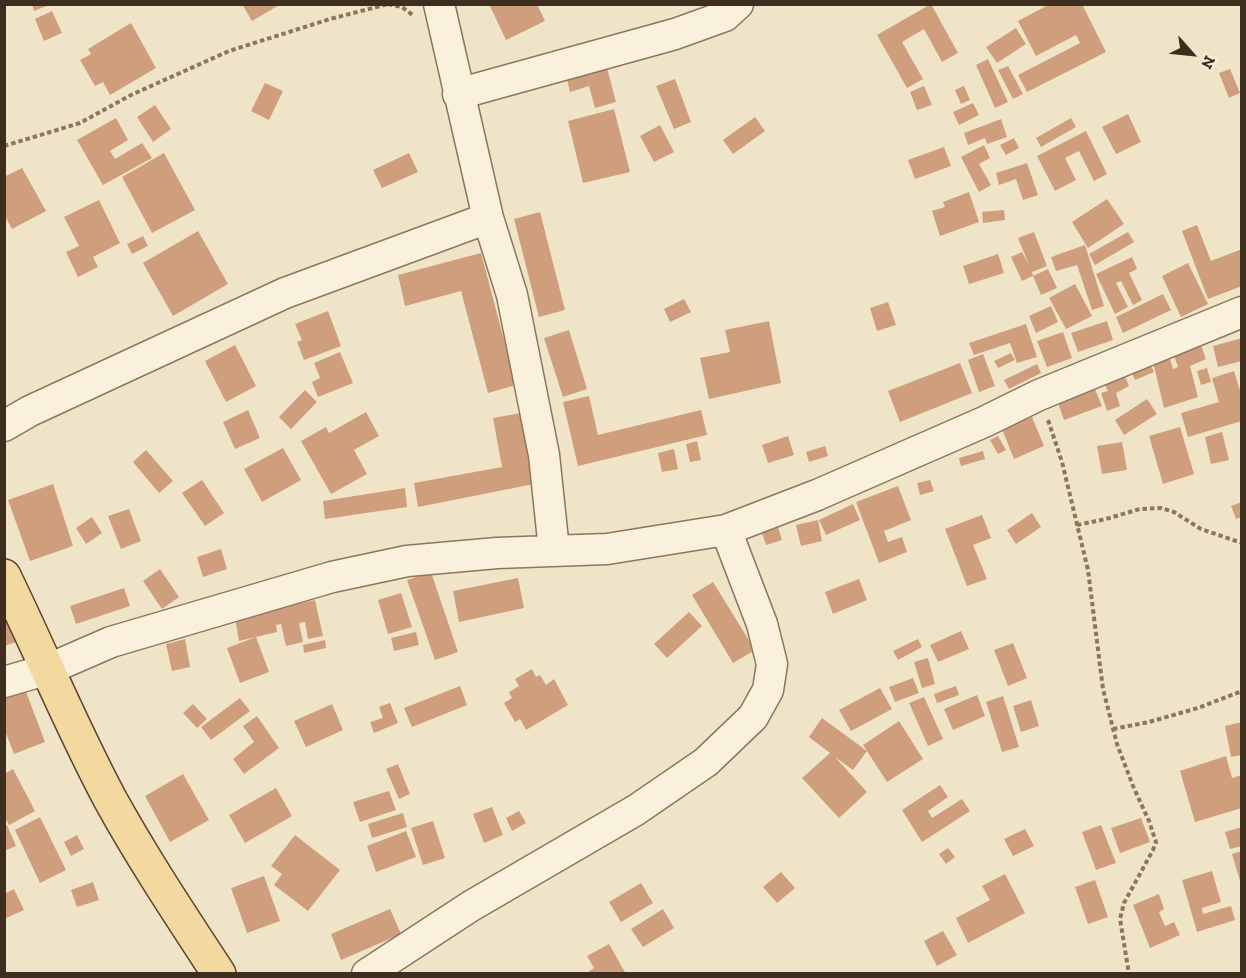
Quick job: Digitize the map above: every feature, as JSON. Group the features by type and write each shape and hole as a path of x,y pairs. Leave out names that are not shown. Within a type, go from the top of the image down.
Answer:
{"main road":[{"path":"4,576 49,669 65,710 110,799 154,874 219,974"}],"street":[{"path":"439,4 488,218 514,306 544,455 554,550"},
{"path":"458,94 675,34 725,15 738,4"},
{"path":"4,426 30,411 285,293 488,218"},
{"path":"4,682 49,669 111,642 332,577 407,561 497,553 607,549 726,530 838,486 984,422 1039,395 1242,312"},
{"path":"367,974 471,906 636,810 706,762 753,717 768,690 772,664 762,624 726,530"}],"path":[{"path":"4,146 80,123 131,95 229,51 330,19 388,4"},
{"path":"1039,395 1062,462 1088,570 1103,689 1113,729 1156,842 1154,850 1124,903 1120,919 1130,974"},
{"path":"1077,525 1140,509 1161,508 1174,512 1201,529 1242,543"},
{"path":"1113,729 1149,722 1198,708 1242,691"}],"building":[{"path":"32,4 49,4 49,5 34,11"},
{"path":"242,4 281,4 252,21"},
{"path":"489,4 537,4 545,21 506,40"},
{"path":"931,4 958,53 942,62 924,29 902,42 923,79 907,88 877,35"},
{"path":"1050,4 1082,4 1106,52 1027,92 1018,75 1080,43 1076,35 1036,56 1018,21"},
{"path":"52,11 62,33 44,41 35,19"},
{"path":"131,23 156,68 110,95 103,82 95,86 80,60 91,54 88,49"},
{"path":"1016,28 1026,44 997,63 986,47"},
{"path":"988,59 1008,102 995,108 976,65"},
{"path":"606,64 616,102 595,108 589,86 570,92 566,75"},
{"path":"1008,66 1023,94 1013,99 998,70"},
{"path":"1230,69 1240,93 1229,98 1219,73"},
{"path":"675,79 691,122 674,129 656,86"},
{"path":"265,83 283,91 269,120 251,111"},
{"path":"924,86 932,105 917,110 910,92"},
{"path":"964,86 970,100 961,104 955,90"},
{"path":"973,103 979,115 959,125 953,112"},
{"path":"155,105 171,129 153,142 137,117"},
{"path":"614,109 630,172 583,183 568,121"},
{"path":"1128,114 1141,142 1116,154 1102,127"},
{"path":"755,117 765,131 733,154 723,140"},
{"path":"116,118 128,140 110,151 115,159 142,143 152,158 103,185 77,140"},
{"path":"1071,118 1076,127 1041,147 1036,138"},
{"path":"1001,119 1007,137 987,144 985,138 968,145 964,133"},
{"path":"660,125 674,152 654,162 640,136"},
{"path":"1086,131 1107,174 1094,181 1079,151 1065,158 1076,180 1055,191 1037,156"},
{"path":"1014,138 1019,148 1006,155 1000,145"},
{"path":"984,145 990,158 979,164 991,185 979,192 961,157"},
{"path":"944,147 951,166 915,179 908,160"},
{"path":"164,153 195,210 152,233 122,177"},
{"path":"409,153 418,172 382,188 373,170"},
{"path":"1027,163 1038,195 1023,200 1016,179 999,185 996,173"},
{"path":"22,168 46,211 12,229 6,218 4,219 4,177"},
{"path":"969,192 979,222 940,236 932,211 945,207 943,202"},
{"path":"1107,199 1124,224 1088,248 1072,222"},
{"path":"99,200 120,243 93,257 98,267 78,277 66,252 79,246 64,217"},
{"path":"1004,210 1005,220 983,223 982,212"},
{"path":"540,212 565,310 539,317 514,219"},
{"path":"1197,225 1211,261 1242,249 1242,286 1208,299 1182,231"},
{"path":"198,231 228,284 173,316 143,263"},
{"path":"1034,232 1047,266 1032,272 1033,276 1022,281 1011,257 1022,252 1029,265 1018,238"},
{"path":"1128,232 1134,242 1095,265 1089,254"},
{"path":"143,236 148,246 132,254 127,244"},
{"path":"1085,245 1104,306 1092,310 1077,265 1056,271 1051,257"},
{"path":"481,253 516,385 488,393 461,291 405,306 398,275"},
{"path":"998,254 1004,273 969,284 963,266"},
{"path":"1132,257 1137,269 1129,273 1142,300 1133,305 1121,281 1116,283 1128,307 1115,314 1096,274"},
{"path":"1188,263 1208,304 1181,317 1162,276"},
{"path":"1048,269 1057,288 1041,295 1033,276"},
{"path":"1075,284 1092,316 1066,329 1049,298"},
{"path":"1163,294 1171,310 1123,333 1116,317"},
{"path":"684,299 691,312 670,322 664,309"},
{"path":"888,302 896,325 877,331 870,308"},
{"path":"1051,306 1058,322 1036,333 1029,316"},
{"path":"328,311 341,346 304,360 297,342 302,340 295,324"},
{"path":"769,321 781,383 709,399 700,358 730,352 725,330"},
{"path":"1107,321 1113,340 1078,352 1071,333"},
{"path":"1026,324 1037,357 1017,363 1010,343 974,355 969,343"},
{"path":"569,330 587,389 563,397 544,338"},
{"path":"1063,332 1072,358 1047,367 1037,341"},
{"path":"1242,338 1242,361 1218,367 1213,346"},
{"path":"1199,340 1206,359 1190,366 1198,397 1164,408 1152,358 1168,353 1173,369 1178,367 1172,350"},
{"path":"235,345 256,386 226,402 205,361"},
{"path":"340,352 353,383 318,397 312,382 320,378 314,363"},
{"path":"1011,353 1015,360 998,368 994,361"},
{"path":"983,354 995,386 979,392 968,360"},
{"path":"1146,356 1154,372 1135,380 1128,365"},
{"path":"960,363 972,393 900,422 888,391"},
{"path":"1037,364 1041,373 1009,389 1004,380"},
{"path":"1207,368 1211,382 1201,385 1197,371"},
{"path":"1122,370 1129,386 1116,393 1120,406 1107,411 1101,393 1108,391 1102,379"},
{"path":"1234,371 1242,397 1242,421 1188,437 1181,413 1219,402 1212,378"},
{"path":"1095,389 1102,406 1064,420 1058,403"},
{"path":"305,390 317,402 291,429 279,417"},
{"path":"589,396 598,435 701,410 707,435 578,466 563,402"},
{"path":"1147,399 1157,414 1124,435 1115,420"},
{"path":"248,410 260,438 235,449 223,422"},
{"path":"366,412 379,436 354,450 367,474 331,494 301,441 326,427 329,433"},
{"path":"521,413 534,484 418,507 414,483 502,467 493,418"},
{"path":"1032,417 1044,446 1014,459 1002,429"},
{"path":"1180,427 1194,474 1163,484 1149,436"},
{"path":"1222,432 1229,460 1211,464 1205,437"},
{"path":"788,436 794,455 768,463 762,445"},
{"path":"998,436 1006,450 998,454 990,440"},
{"path":"697,441 701,460 690,462 686,444"},
{"path":"1122,442 1127,470 1102,474 1097,446"},
{"path":"825,446 828,456 809,462 806,452"},
{"path":"283,448 301,480 262,502 244,469"},
{"path":"674,449 678,469 662,472 658,453"},
{"path":"146,450 173,481 159,493 133,462"},
{"path":"983,451 985,459 961,466 959,458"},
{"path":"202,480 224,513 205,526 182,493"},
{"path":"930,480 934,491 920,495 917,483"},
{"path":"53,484 73,546 30,561 8,500"},
{"path":"898,486 911,520 884,531 888,542 902,537 907,552 879,563 856,502"},
{"path":"405,488 407,507 325,519 323,501"},
{"path":"1242,502 1242,517 1236,519 1231,506"},
{"path":"853,504 860,520 826,535 819,520"},
{"path":"129,509 141,541 121,549 108,516"},
{"path":"773,512 782,540 766,545 757,518"},
{"path":"1032,513 1041,527 1016,544 1007,530"},
{"path":"982,515 991,538 973,545 987,579 967,586 945,529"},
{"path":"92,517 102,533 86,544 76,528"},
{"path":"818,520 822,541 801,546 796,525"},
{"path":"221,549 227,569 203,577 197,557"},
{"path":"160,569 179,597 162,609 143,581"},
{"path":"431,572 458,652 435,660 407,580"},
{"path":"518,578 524,608 459,622 453,591"},
{"path":"859,579 867,600 833,614 825,592"},
{"path":"713,582 755,650 733,663 692,595"},
{"path":"124,588 130,606 76,624 70,606"},
{"path":"401,593 412,627 388,634 378,600"},
{"path":"315,600 323,636 308,639 305,622 299,623 303,642 286,646 281,624 276,625 277,632 239,641 235,618"},
{"path":"4,608 16,642 4,646"},
{"path":"689,612 702,626 667,658 654,644"},
{"path":"961,631 969,649 938,662 930,645"},
{"path":"416,632 419,645 394,651 391,638"},
{"path":"256,637 269,672 240,683 227,648"},
{"path":"185,639 190,667 172,671 166,644"},
{"path":"918,639 922,647 898,660 893,651"},
{"path":"325,640 326,648 304,653 303,645"},
{"path":"1013,643 1027,678 1008,686 994,650"},
{"path":"928,658 935,684 922,688 914,662"},
{"path":"532,669 536,677 540,675 546,685 554,679 568,705 526,730 520,719 515,722 504,703 512,698 509,692 519,686 515,679"},
{"path":"913,678 919,693 895,702 889,687"},
{"path":"460,686 467,705 412,727 404,708"},
{"path":"956,686 959,695 937,703 934,694"},
{"path":"880,688 892,709 851,731 839,710"},
{"path":"25,689 45,742 14,754 4,728 4,698"},
{"path":"977,695 985,716 953,730 944,709"},
{"path":"1003,696 1019,747 1002,752 986,702"},
{"path":"924,697 943,739 928,746 909,703"},
{"path":"240,698 250,711 211,740 201,727"},
{"path":"1031,700 1039,726 1021,732 1013,706"},
{"path":"390,703 398,723 374,733 370,722 383,718 379,707"},
{"path":"193,704 207,719 197,728 183,713"},
{"path":"332,704 343,730 306,747 294,721"},
{"path":"257,716 279,748 244,774 233,759 254,742 243,726"},
{"path":"822,718 867,751 853,770 835,757 867,792 839,818 802,778 830,753 809,737"},
{"path":"899,721 923,759 887,782 863,745"},
{"path":"1242,722 1242,755 1231,757 1225,726"},
{"path":"1226,756 1232,778 1242,775 1242,808 1195,822 1180,771"},
{"path":"398,764 410,794 399,799 386,769"},
{"path":"13,769 35,811 9,825 4,816 4,774"},
{"path":"183,774 209,820 170,842 145,796"},
{"path":"940,785 948,797 928,811 932,818 962,799 970,811 922,842 902,810"},
{"path":"276,788 292,816 245,843 229,815"},
{"path":"389,791 396,810 360,822 353,802"},
{"path":"492,807 503,835 484,843 473,814"},
{"path":"519,811 526,823 512,831 506,818"},
{"path":"403,813 407,827 372,838 368,824"},
{"path":"40,817 66,870 40,883 15,830"},
{"path":"1141,818 1150,842 1120,853 1111,828"},
{"path":"433,821 445,858 423,865 411,828"},
{"path":"7,825 16,846 4,851 4,826"},
{"path":"1101,825 1116,863 1096,870 1082,832"},
{"path":"1242,827 1242,846 1230,849 1225,832"},
{"path":"1025,829 1034,846 1013,856 1004,839"},
{"path":"406,831 416,857 376,872 367,846"},
{"path":"77,835 84,849 71,856 64,842"},
{"path":"295,835 340,870 308,911 274,885 282,874 271,866"},
{"path":"948,848 955,857 946,864 939,854"},
{"path":"1242,851 1242,884 1241,884 1232,854"},
{"path":"1212,871 1221,902 1202,908 1203,914 1231,906 1235,920 1197,932 1182,880"},
{"path":"781,872 795,888 777,903 763,887"},
{"path":"1005,874 1025,913 968,943 956,918 990,900 982,886"},
{"path":"264,876 280,921 247,933 231,888"},
{"path":"1095,880 1108,917 1088,924 1075,887"},
{"path":"93,882 99,900 77,907 71,890"},
{"path":"641,883 653,903 621,922 609,902"},
{"path":"14,889 24,910 4,919 4,894"},
{"path":"1159,894 1164,909 1159,912 1165,926 1174,922 1180,935 1150,948 1133,905"},
{"path":"390,909 401,934 341,960 331,934"},
{"path":"663,909 674,928 643,947 631,929"},
{"path":"943,931 957,955 937,966 924,941"},
{"path":"609,944 626,974 585,974 594,968 587,956"}]}
